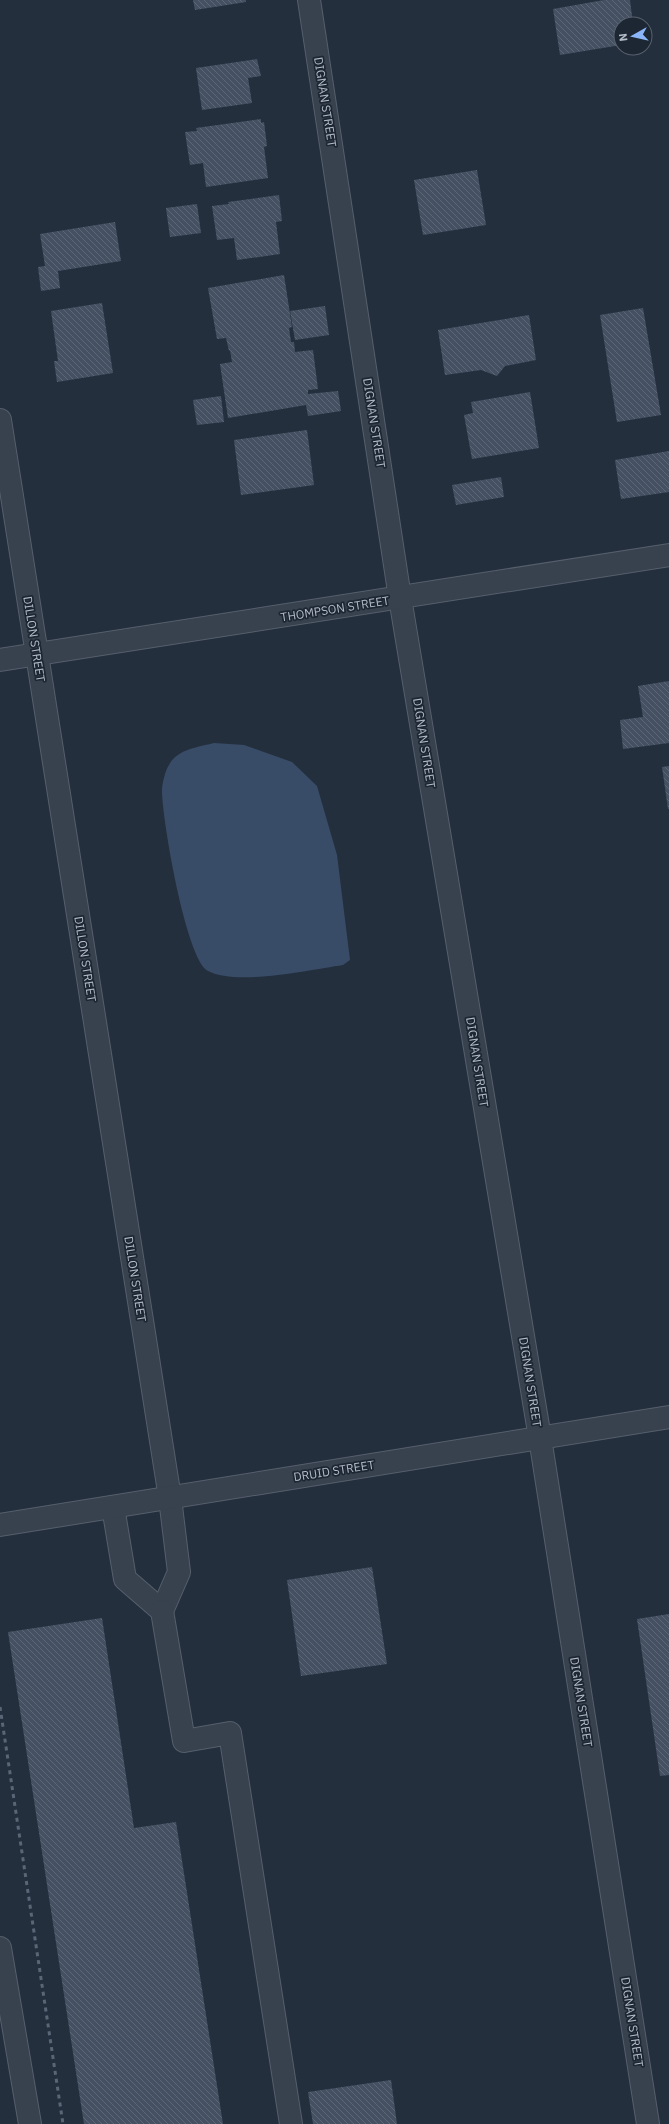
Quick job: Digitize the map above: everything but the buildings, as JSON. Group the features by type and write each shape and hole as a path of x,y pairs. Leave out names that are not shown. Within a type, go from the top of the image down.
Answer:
{"street":[{"name":"DIGNAN STREET","path":"309,0 400,598 540,1438 648,2124"},
{"name":"DILLON STREET","path":"0,420 170,1498 179,1572 162,1611"},
{"name":"THOMPSON STREET","path":"0,660 669,555"},
{"name":"DRUID STREET","path":"0,1525 669,1417"},
{"path":"113,1507 124,1579 162,1611 184,1741 230,1733 291,2124"},
{"path":"0,1948 30,2124"}],"water":[{"path":"214,743 244,745 292,762 317,786 337,855 350,960 343,965 274,976 237,977 221,975 208,971 200,961 192,942 177,887 166,829 162,788 168,768 177,755"}],"railway":[{"path":"0,1707 63,2124"}]}
